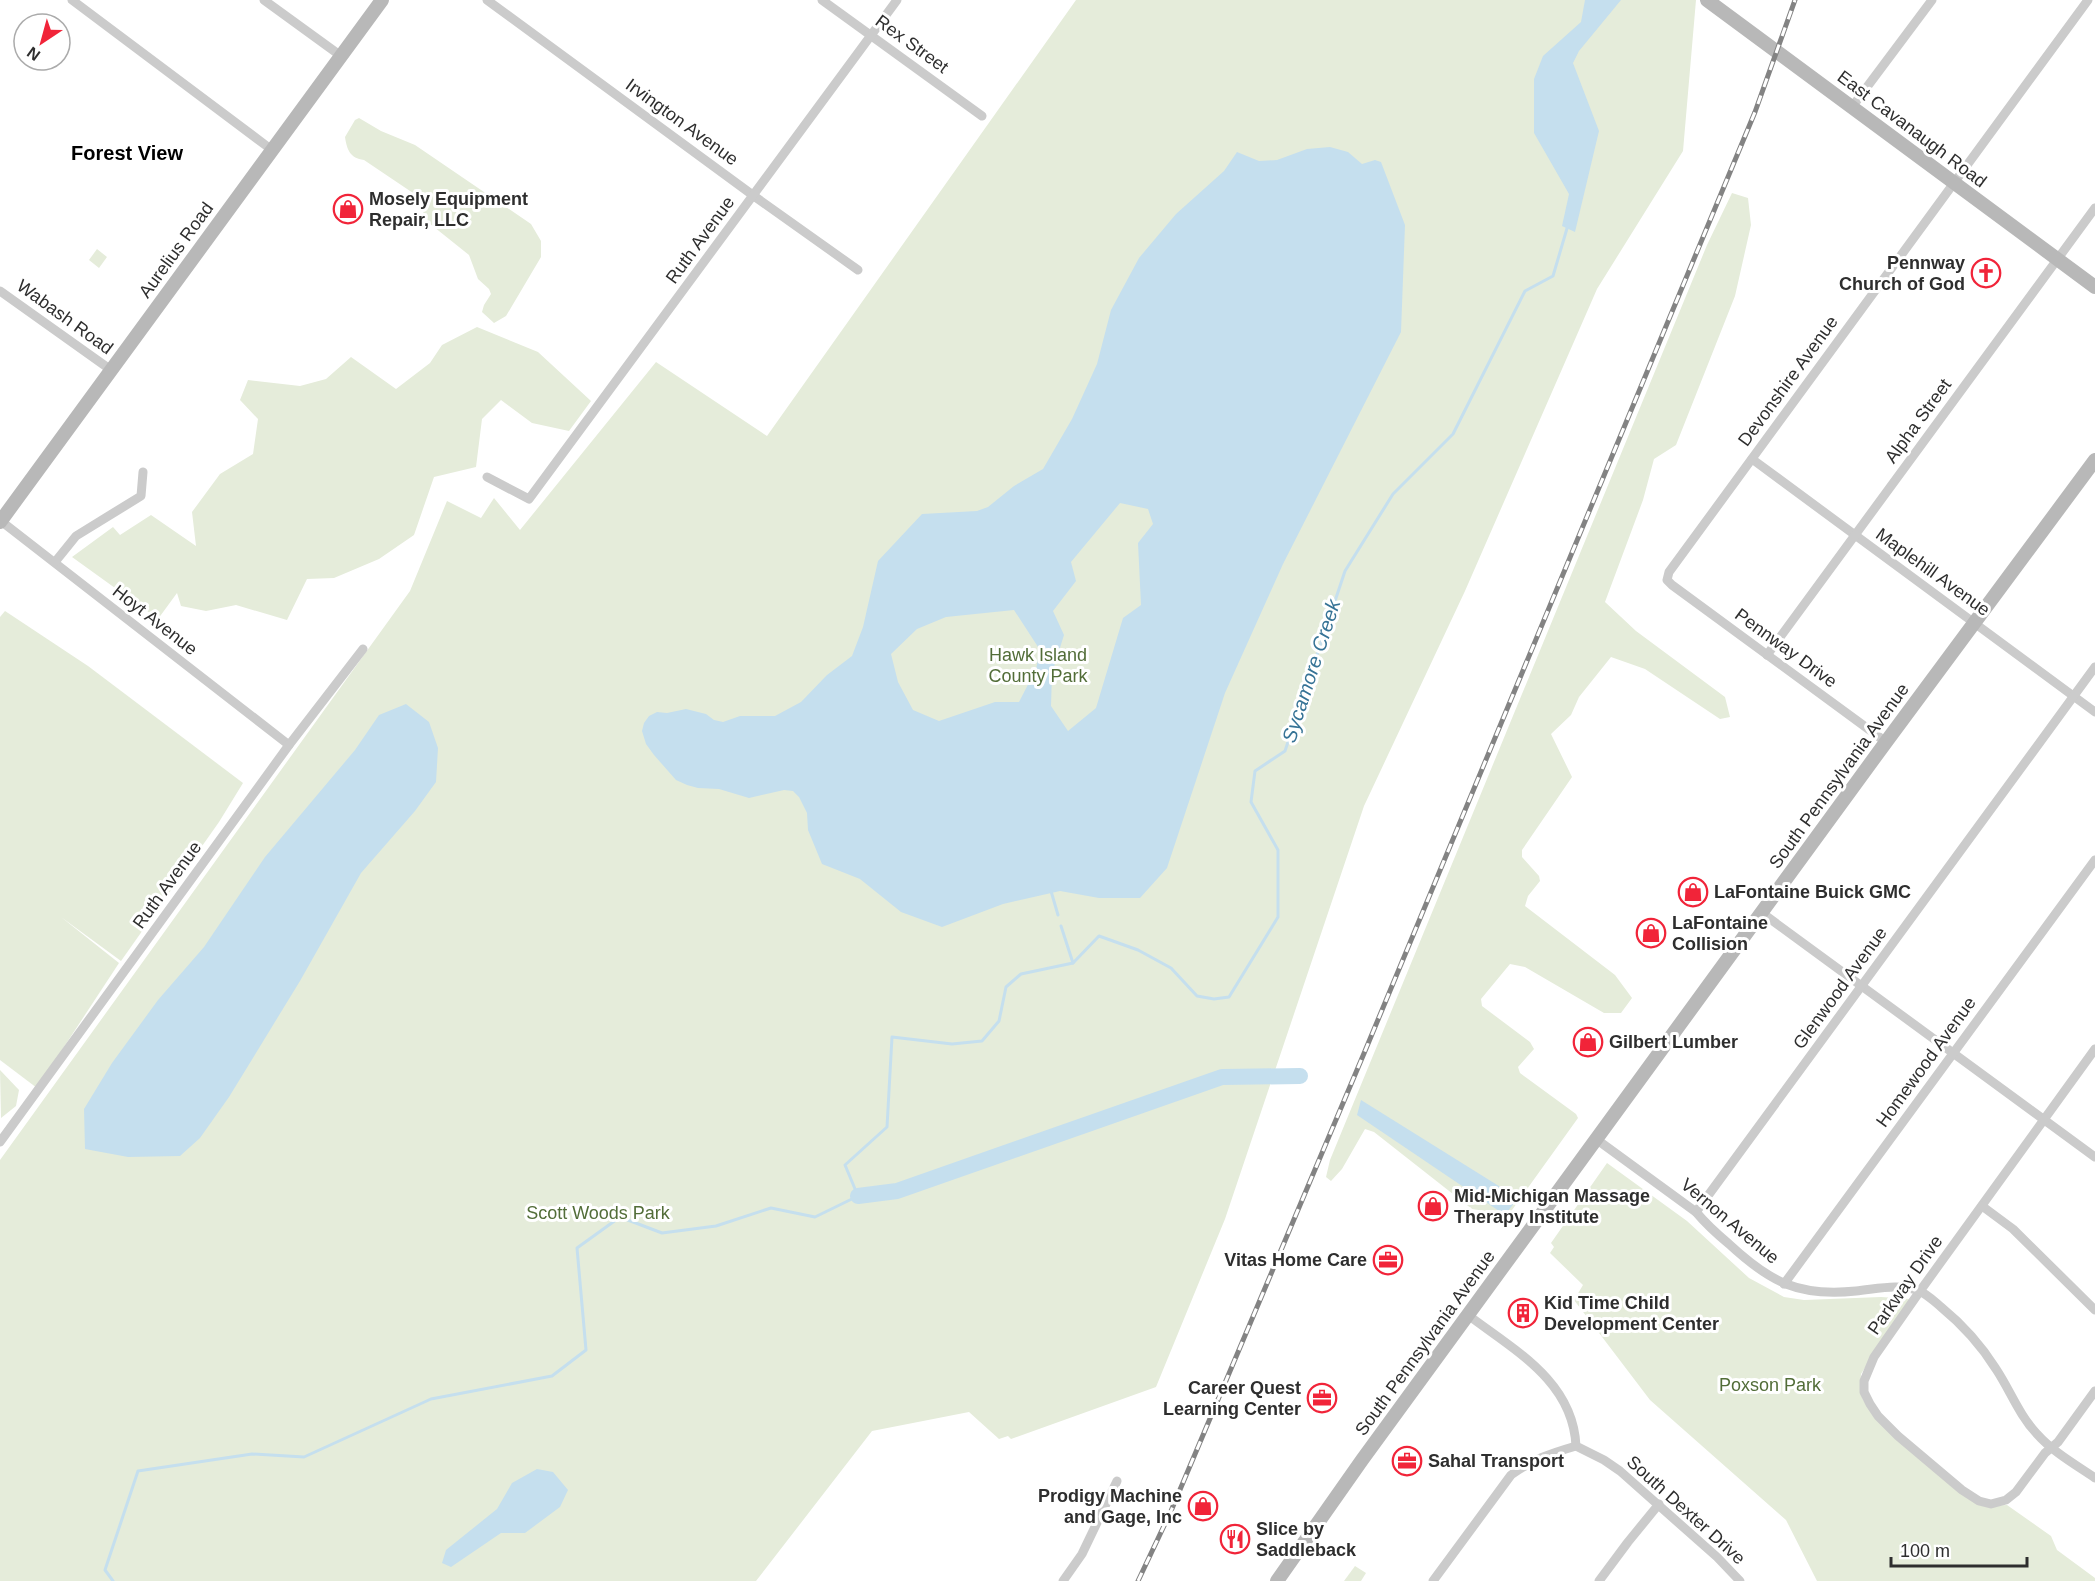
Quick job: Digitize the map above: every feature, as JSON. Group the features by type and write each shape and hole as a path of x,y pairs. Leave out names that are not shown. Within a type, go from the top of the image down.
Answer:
{"main road":[{"name":"Aurelius Road","path":"0,522 382,0"},
{"name":"East Cavanaugh Road","path":"1707,0 2095,287"},
{"name":"South Pennsylvania Avenue","path":"1277,1581 1325,1511 1596,1139 2095,460"}],"street":[{"path":"72,0 272,150"},
{"path":"264,0 341,56"},
{"name":"Irvington Avenue","path":"487,0 858,270"},
{"name":"Rex Street","path":"822,0 982,116"},
{"name":"Ruth Avenue","path":"487,477 528,499 897,0"},
{"path":"1852,107 1932,0"},
{"name":"Devonshire Avenue","path":"1667,580 1669,572 2088,0"},
{"name":"Alpha Street","path":"1767,655 2095,208"},
{"name":"Wabash Road","path":"0,291 111,370"},
{"name":"Maplehill Avenue","path":"1752,459 2095,711"},
{"path":"55,562 75,536 141,496 143,472"},
{"name":"Hoyt Avenue","path":"0,522 55,562 289,745"},
{"name":"Pennway Drive","path":"1667,580 1886,742"},
{"name":"Ruth Avenue","path":"0,1142 289,745 363,649"},
{"name":"Glenwood Avenue","path":"1696,1212 2095,667"},
{"name":"Homewood Avenue","path":"1784,1284 2095,860"},
{"path":"1762,913 2095,1157"},
{"name":"Parkway Drive","path":"2052,1447 2016,1492 2006,1500 1991,1504 1979,1501 1928,1462 1878,1416 1864,1392 1864,1381 1874,1357 2095,1049"},
{"name":"Vernon Avenue","path":"1596,1139 1696,1212 1746,1260 1784,1284 1819,1292 1900,1287 1920,1291"},
{"path":"1982,1206 2013,1229 2095,1310"},
{"path":"1920,1291 1956,1319 1973,1338 1996,1369 2036,1434 2095,1479"},
{"path":"1433,1581 1511,1475 1542,1456 1576,1446 1575,1428 1570,1413 1548,1378 1532,1363 1468,1315"},
{"path":"2052,1447 2095,1391"},
{"name":"South Dexter Drive","path":"1576,1446 1620,1471 1717,1557 1740,1581"},
{"path":"1063,1581 1082,1554 1117,1481"},
{"path":"1599,1581 1659,1504"}],"green space":[{"path":"1076,0 1696,0 1683,151 1597,289 1465,591 1364,806 1225,1219 1156,1387 1011,1439 1008,1436 999,1439 969,1412 872,1431 756,1581 0,1581 0,1160 410,591 447,501 481,518 494,498 520,530 656,362 767,436"},
{"path":"359,118 381,131 415,145 531,224 541,241 541,257 506,316 494,323 482,312 491,294 489,289 478,279 469,255 429,223 413,193 350,153 345,137 355,120"},
{"path":"1732,193 1748,198 1751,225 1735,296 1676,445 1654,459 1643,500 1605,602 1636,631 1725,697 1730,717 1720,719 1645,669 1611,657 1579,697 1571,715 1551,734 1572,777 1522,850 1522,857 1539,876 1540,881 1528,896 1525,906 1615,975 1632,998 1621,1013 1604,1013 1525,967 1510,964 1481,999 1482,1006 1530,1042 1534,1049 1518,1067 1520,1073 1576,1114 1578,1118 1507,1217 1500,1222 1485,1211 1472,1209 1374,1132 1365,1129 1342,1169 1331,1181 1326,1177 1330,1160 1707,245"},
{"path":"97,249 107,257 99,268 89,260"},
{"path":"477,327 538,352 591,401 569,431 532,423 501,400 482,419 476,467 434,477 414,535 379,559 334,578 307,579 287,620 236,605 206,611 181,606 177,593 158,619 72,557 113,527 120,535 151,515 196,546 192,512 220,474 253,454 258,419 240,400 248,380 300,386 326,379 351,357 396,389 430,363 442,345"},
{"path":"5,611 88,666 243,783 219,822 121,961 61,917 119,963 37,1088 0,1060 0,617"},
{"path":"0,1070 19,1090 16,1106 1,1118"},
{"name":"Poxson Park","path":"1607,1163 1687,1221 1749,1278 1784,1297 1804,1300 1881,1297 1910,1299 1861,1374 1860,1391 1863,1400 1872,1413 1984,1506 2007,1505 2051,1536 2057,1550 2095,1578 2095,1581 1817,1581 1786,1520 1650,1400 1574,1300 1583,1285 1550,1253 1554,1247 1551,1243"},
{"path":"1355,1566 1366,1573 1361,1581 1344,1581"}],"water":[{"path":"1585,0 1621,0 1579,51 1573,63 1599,131 1575,232 1562,226 1569,194 1534,133 1534,79 1543,56 1581,22"},
{"path":"1330,147 1348,152 1362,164 1375,160 1381,162 1405,225 1401,332 1283,564 1225,693 1167,868 1140,898 1099,898 1060,891 1003,904 942,927 901,912 860,879 822,864 808,830 807,813 799,797 793,791 784,790 749,798 719,789 698,788 676,780 646,744 642,731 649,716 657,712 667,713 686,709 706,714 714,720 723,722 740,716 775,716 801,702 827,675 852,656 863,627 878,561 922,514 977,511 988,507 1014,486 1043,469 1072,419 1097,364 1111,310 1139,258 1176,214 1224,171 1237,152 1259,161 1277,160 1307,149","holes":["1120,503 1148,509 1153,524 1138,543 1141,605 1123,618 1096,708 1068,731 1051,706 1052,673 1064,635 1053,611 1076,581 1071,562","1014,610 1040,650 1036,669 1019,702 995,702 939,721 913,710 898,682 891,654 917,629 946,617"]},
{"path":"406,704 429,722 438,748 436,782 415,811 361,873 300,981 229,1097 200,1138 180,1156 128,1157 85,1149 84,1109 112,1063 158,1000 204,947 265,857 355,750 379,715"},
{"path":"1361,1100 1518,1198 1505,1215 1357,1115"},
{"path":"537,1469 553,1472 568,1490 560,1507 525,1533 501,1533 451,1567 442,1563 446,1550 497,1509 512,1483"}],"waterway":[{"name":"Sycamore Creek","path":"113,1581 105,1570 138,1471 252,1454 304,1457 431,1399 552,1376 586,1350 577,1248 620,1217 662,1233 716,1226 771,1208 815,1217 858,1196 845,1165 887,1127 892,1037 952,1044 982,1041 999,1021 1006,987 1021,974 1073,963 1099,936 1138,950 1171,968 1197,996 1214,999 1229,997 1278,917 1278,850 1251,802 1255,771 1285,751 1345,571 1393,494 1453,434 1525,291 1553,276 1568,225"},
{"path":"1051,891 1058,915"},
{"path":"1061,926 1073,963"},
{"path":"858,1196 897,1191 1222,1077 1300,1076"}],"railway":[{"path":"1138,1581 1171,1511 1365,1051 1755,112 1795,0"}],"place":[{"name":"Mosely Equipment Repair, LLC","path":"348,209"},
{"name":"Pennway Church of God","path":"1986,273"},
{"name":"LaFontaine Buick GMC","path":"1693,892"},
{"name":"LaFontaine Collision","path":"1651,933"},
{"name":"Gilbert Lumber","path":"1588,1042"},
{"name":"Mid-Michigan Massage Therapy Institute","path":"1433,1206"},
{"name":"Vitas Home Care","path":"1388,1260"},
{"name":"Kid Time Child Development Center","path":"1523,1313"},
{"name":"Career Quest Learning Center","path":"1322,1398"},
{"name":"Sahal Transport","path":"1407,1461"},
{"name":"Prodigy Machine and Gage, Inc","path":"1203,1506"},
{"name":"Slice by Saddleback","path":"1235,1539"}],"district":[{"name":"Forest View","path":"127,153"}],"park label":[{"name":"Hawk Island County Park","path":"1038,665"},
{"name":"Scott Woods Park","path":"598,1213"}]}
